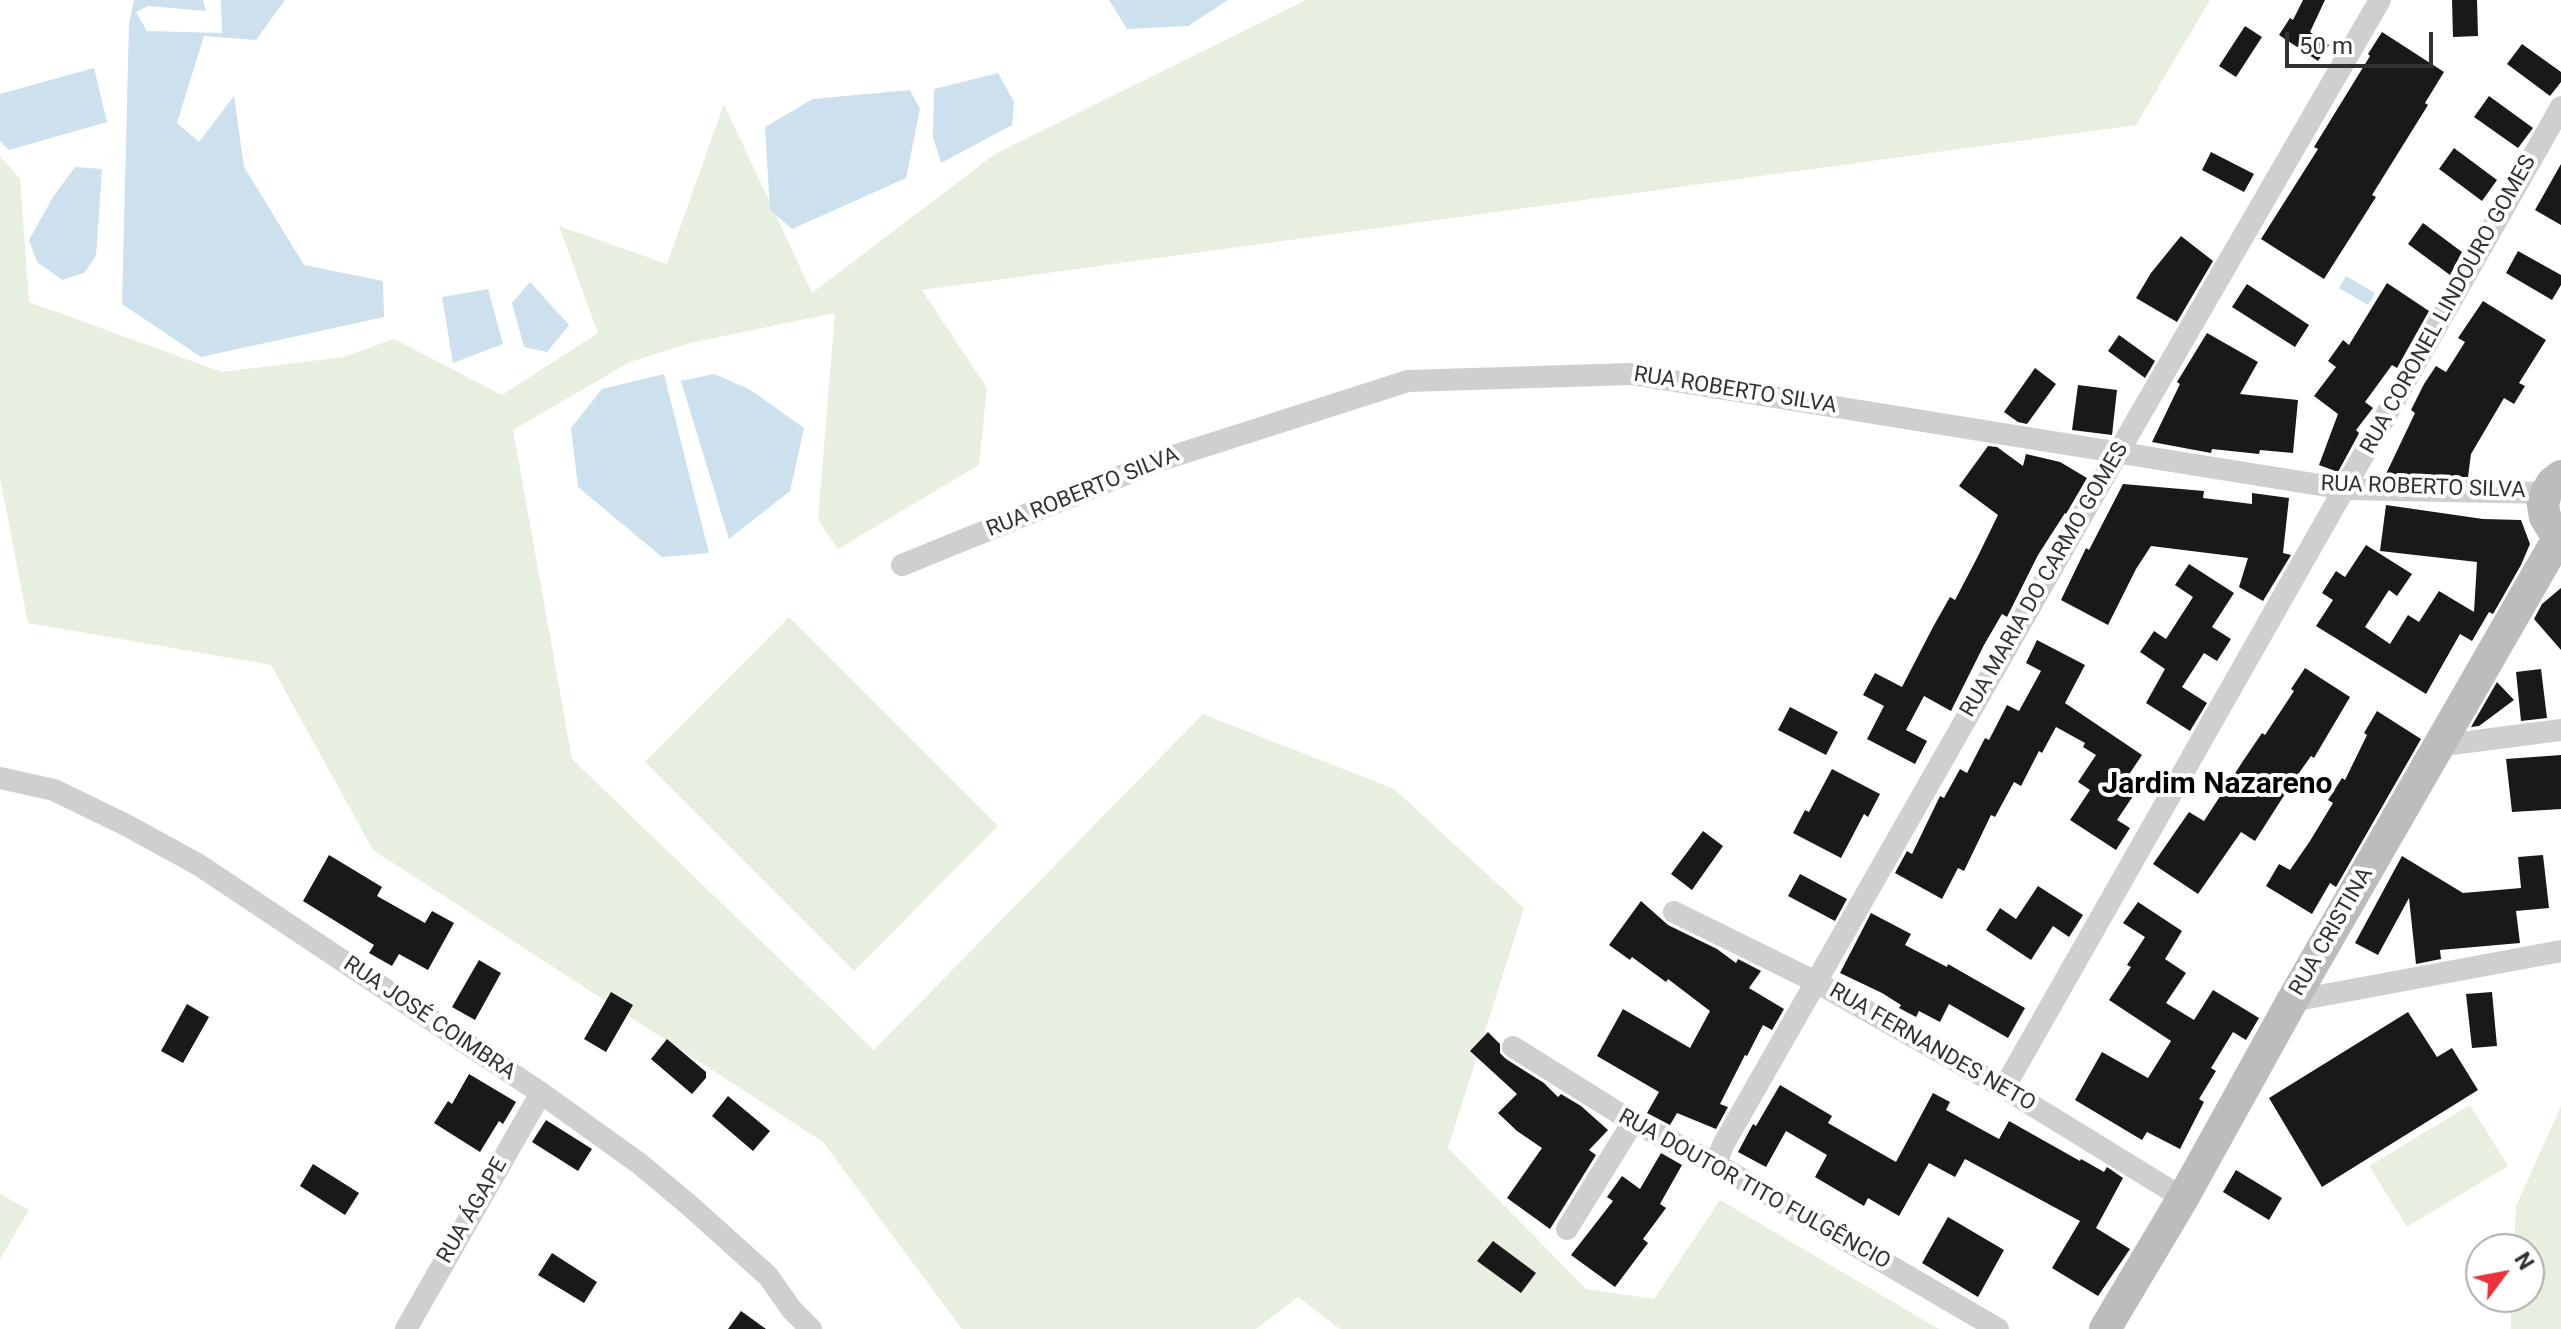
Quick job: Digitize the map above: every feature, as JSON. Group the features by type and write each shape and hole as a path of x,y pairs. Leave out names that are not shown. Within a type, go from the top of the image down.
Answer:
{"main road":[{"path":"2553,484 2543,505 2545,517 2560,535"},
{"name":"RUA CRISTINA","path":"2105,1329 2183,1198 2437,746 2560,535"}],"street":[{"name":"RUA MARIA DO CARMO GOMES","path":"1716,1164 1723,1145 2118,452 2380,0"},
{"name":"RUA CORONEL LINDOURO GOMES","path":"2004,1088 2561,107"},
{"name":"RUA ROBERTO SILVA","path":"902,565 1158,461 1408,381 1631,374 2345,489 2553,484"},
{"path":"2437,746 2561,730"},
{"name":"RUA JOSÉ COIMBRA","path":"0,778 54,790 199,865 541,1093 640,1164 689,1205 768,1276 792,1310 811,1329"},
{"name":"RUA FERNANDES NETO","path":"1674,912 1816,982 2004,1088 2183,1198"},
{"path":"2292,1001 2561,951"},
{"name":"RUA DOUTOR TITO FULGÊNCIO","path":"1513,1047 1633,1122 1716,1164 1998,1329"},
{"name":"RUA ÁGAPE","path":"406,1329 541,1093"},
{"path":"1567,1229 1633,1122"}],"green space":[{"path":"1306,0 2210,0 2136,125 922,290 987,388 979,465 838,549 818,520 835,313 690,343 630,362 513,430 572,759 874,1050 1203,714 1394,789 1524,908 1448,1148 1586,1289 1654,1299 1720,1200 1939,1329 1340,1329 1298,1297 1256,1329 962,1329 823,1142 373,850 271,665 28,623 0,478 0,156 20,179 29,302 222,372 343,357 394,339 502,395 598,333 559,226 667,264 724,104 812,293 995,154"},
{"path":"789,617 998,826 854,971 645,762"},
{"path":"2470,1105 2508,1166 2407,1227 2369,1166"},
{"path":"2561,1106 2561,1329 2511,1329 2511,1313 2545,1313 2545,1233 2515,1233 2516,1206"},
{"path":"0,1194 29,1210 0,1259"}],"water":[{"path":"134,0 203,0 206,11 148,6 136,12 147,31 222,33 221,0 285,0 256,40 204,36 177,123 199,142 234,96 244,167 304,265 383,281 384,317 201,357 122,304 129,24"},
{"path":"1109,0 1228,0 1188,26 1127,29"},
{"path":"94,68 107,122 9,150 0,141 0,94"},
{"path":"998,73 1014,102 1012,125 941,163 933,137 934,89"},
{"path":"910,90 920,109 906,178 792,229 770,210 765,127 813,99"},
{"path":"75,167 102,169 96,256 84,273 62,280 37,262 29,240 53,197"},
{"path":"2346,276 2375,293 2368,305 2339,288"},
{"path":"530,282 569,325 547,352 524,347 512,303"},
{"path":"488,289 503,344 453,363 442,297"},
{"path":"664,374 709,553 662,557 578,487 571,428 602,389"},
{"path":"714,374 749,389 804,428 790,491 729,539 681,381"}],"building":[{"path":"2303,0 2325,0 2310,32 2329,45 2318,61 2279,35 2290,18 2293,20"},
{"path":"2452,0 2477,0 2478,36 2453,37"},
{"path":"2245,26 2262,37 2236,77 2219,66"},
{"path":"2382,32 2444,72 2425,103 2428,105 2372,195 2376,197 2324,279 2261,239 2318,149 2314,147"},
{"path":"2522,44 2561,72 2561,82 2550,96 2507,64"},
{"path":"2489,96 2533,128 2518,148 2474,117"},
{"path":"2454,148 2497,180 2482,201 2439,169"},
{"path":"2211,152 2254,174 2244,192 2202,170"},
{"path":"2561,164 2561,225 2535,210"},
{"path":"2423,223 2462,252 2450,275 2408,244"},
{"path":"2181,236 2213,261 2177,322 2136,298 2151,273"},
{"path":"2518,251 2561,275 2561,285 2552,300 2506,273"},
{"path":"2387,283 2429,311 2397,368 2392,365 2365,402 2373,408 2356,430 2359,433 2338,472 2319,465 2338,414 2314,396 2336,367 2328,361 2343,340 2349,345"},
{"path":"2247,284 2309,325 2295,347 2232,307"},
{"path":"2483,301 2546,340 2519,383 2525,386 2514,404 2504,398 2471,454 2468,477 2385,476 2415,413 2411,410 2424,384 2436,366 2446,372 2465,342 2458,338"},
{"path":"2207,333 2258,362 2240,394 2298,400 2293,453 2260,450 2259,454 2212,449 2211,453 2152,442 2180,384 2177,382"},
{"path":"2119,335 2155,361 2145,378 2108,351"},
{"path":"2035,368 2056,384 2027,424 2018,422 2004,412"},
{"path":"2078,385 2117,390 2112,435 2072,430"},
{"path":"1988,446 1997,447 2023,466 2026,454 2060,462 2087,478 2038,555 2007,617 2002,614 1951,711 1924,696 1906,730 1927,741 1915,764 1867,739 1884,706 1863,695 1875,673 1902,687 1950,597 1955,600 1977,558 1998,515 1959,486"},
{"path":"2123,484 2204,491 2203,498 2252,504 2252,493 2289,498 2283,553 2291,555 2263,601 2239,587 2248,558 2151,546 2108,625 2061,600 2086,548 2089,550"},
{"path":"2386,505 2483,519 2521,520 2530,544 2493,614 2489,612 2472,641 2460,634 2426,694 2316,626 2333,600 2322,593 2336,571 2345,577 2366,545 2412,574 2397,596 2389,590 2365,627 2390,644 2408,615 2419,622 2439,591 2474,612 2477,562 2380,551"},
{"path":"2189,564 2234,593 2212,627 2231,639 2217,661 2204,653 2182,687 2207,703 2190,731 2146,703 2165,669 2140,652 2154,631 2166,639 2193,597 2175,585"},
{"path":"2561,588 2561,650 2534,619 2542,604"},
{"path":"2037,640 2085,665 2065,703 2142,755 2124,782 2137,790 2117,820 2130,828 2116,850 2070,820 2090,790 2078,782 2096,755 2083,747 2085,743 2056,727 2021,786 2014,782 1995,817 1991,815 1964,871 1958,868 1942,899 1895,873 1907,851 1912,854 1940,796 1944,798 1960,769 1967,773 2007,705 2019,711 2041,671 2026,663"},
{"path":"2305,668 2350,697 2314,758 2311,756 2255,841 2241,832 2198,894 2153,864 2189,812 2204,821 2262,733 2265,735"},
{"path":"2541,669 2547,718 2521,721 2516,672"},
{"path":"2497,682 2514,700 2479,726 2471,727"},
{"path":"1790,707 1838,732 1826,755 1778,730"},
{"path":"2377,711 2421,739 2336,887 2330,883 2312,914 2266,886 2279,864 2290,870 2310,841 2333,803 2328,800 2342,778 2345,780 2367,735 2364,733"},
{"path":"2561,755 2561,809 2512,812 2506,759"},
{"path":"1832,769 1880,794 1868,817 1864,814 1841,858 1793,833 1805,810 1809,812"},
{"path":"1703,831 1723,846 1692,890 1671,874"},
{"path":"329,855 382,887 377,896 425,923 432,911 454,923 428,970 399,954 392,966 369,953 374,945 303,901"},
{"path":"2543,855 2549,908 2516,911 2520,943 2440,950 2441,959 2416,964 2409,898 2378,955 2355,943 2402,856 2463,893 2521,888 2518,857"},
{"path":"1800,874 1847,899 1835,921 1788,896"},
{"path":"2038,886 2083,915 2069,937 2053,926 2031,960 1986,930 2000,908 2016,919"},
{"path":"1641,901 1668,925 1717,949 1736,963 1738,959 1761,971 1749,988 1784,1009 1772,1030 1763,1025 1745,1055 1720,1104 1728,1107 1716,1129 1677,1113 1670,1125 1647,1113 1659,1092 1597,1056 1623,1009 1690,1048 1710,1011 1668,979 1666,982 1632,957 1630,960 1609,945"},
{"path":"2138,902 2182,931 2165,959 2186,973 2166,1003 2194,1020 2213,990 2259,1018 2246,1040 2233,1032 2211,1068 2216,1071 2199,1099 2204,1102 2180,1149 2147,1132 2142,1140 2075,1100 2102,1052 2148,1078 2171,1041 2109,1000 2131,967 2127,965 2145,937 2123,923"},
{"path":"1871,913 1911,934 1905,945 1947,967 1948,964 2025,1008 2008,1038 1949,1004 1940,1022 1919,1011 1916,1017 1899,1008 1901,1005 1882,993 1840,973"},
{"path":"479,960 501,973 475,1020 452,1007"},
{"path":"611,992 633,1005 606,1052 584,1039"},
{"path":"2492,992 2497,1046 2472,1048 2466,994"},
{"path":"187,1004 209,1017 183,1063 161,1051"},
{"path":"2408,1012 2437,1057 2452,1048 2478,1090 2322,1187 2269,1098"},
{"path":"1488,1032 1500,1044 1500,1053 1506,1059 1544,1083 1558,1097 1561,1094 1581,1106 1608,1130 1589,1150 1596,1155 1550,1229 1507,1198 1542,1148 1498,1113 1517,1094 1470,1051"},
{"path":"667,1039 706,1072 706,1078 692,1094 651,1059"},
{"path":"469,1074 516,1102 503,1124 499,1121 480,1152 434,1123 448,1101 452,1104"},
{"path":"1780,1085 1832,1116 1828,1123 1896,1162 1933,1093 1950,1102 1946,1110 1999,1139 2009,1121 2080,1161 2104,1172 2107,1167 2123,1178 2096,1228 2130,1249 2098,1296 2052,1268 2080,1221 1965,1159 1955,1177 1929,1163 1899,1216 1868,1198 1864,1206 1815,1177 1827,1155 1786,1131 1766,1167 1738,1152"},
{"path":"728,1096 770,1131 753,1151 712,1116"},
{"path":"546,1120 592,1149 578,1171 532,1142"},
{"path":"1661,1153 1682,1165 1660,1204 1666,1208 1643,1239 1648,1243 1615,1287 1571,1255 1613,1201 1607,1197 1622,1176 1640,1189"},
{"path":"313,1164 359,1193 345,1215 300,1186"},
{"path":"2236,1170 2282,1198 2269,1220 2223,1192"},
{"path":"1948,1217 2004,1250 1978,1297 1922,1263"},
{"path":"1493,1241 1536,1273 1521,1293 1477,1261"},
{"path":"552,1253 597,1282 584,1303 538,1275"},
{"path":"741,1311 766,1329 728,1329"}],"district":[{"name":"Jardim Nazareno","path":"2217,785"}]}
